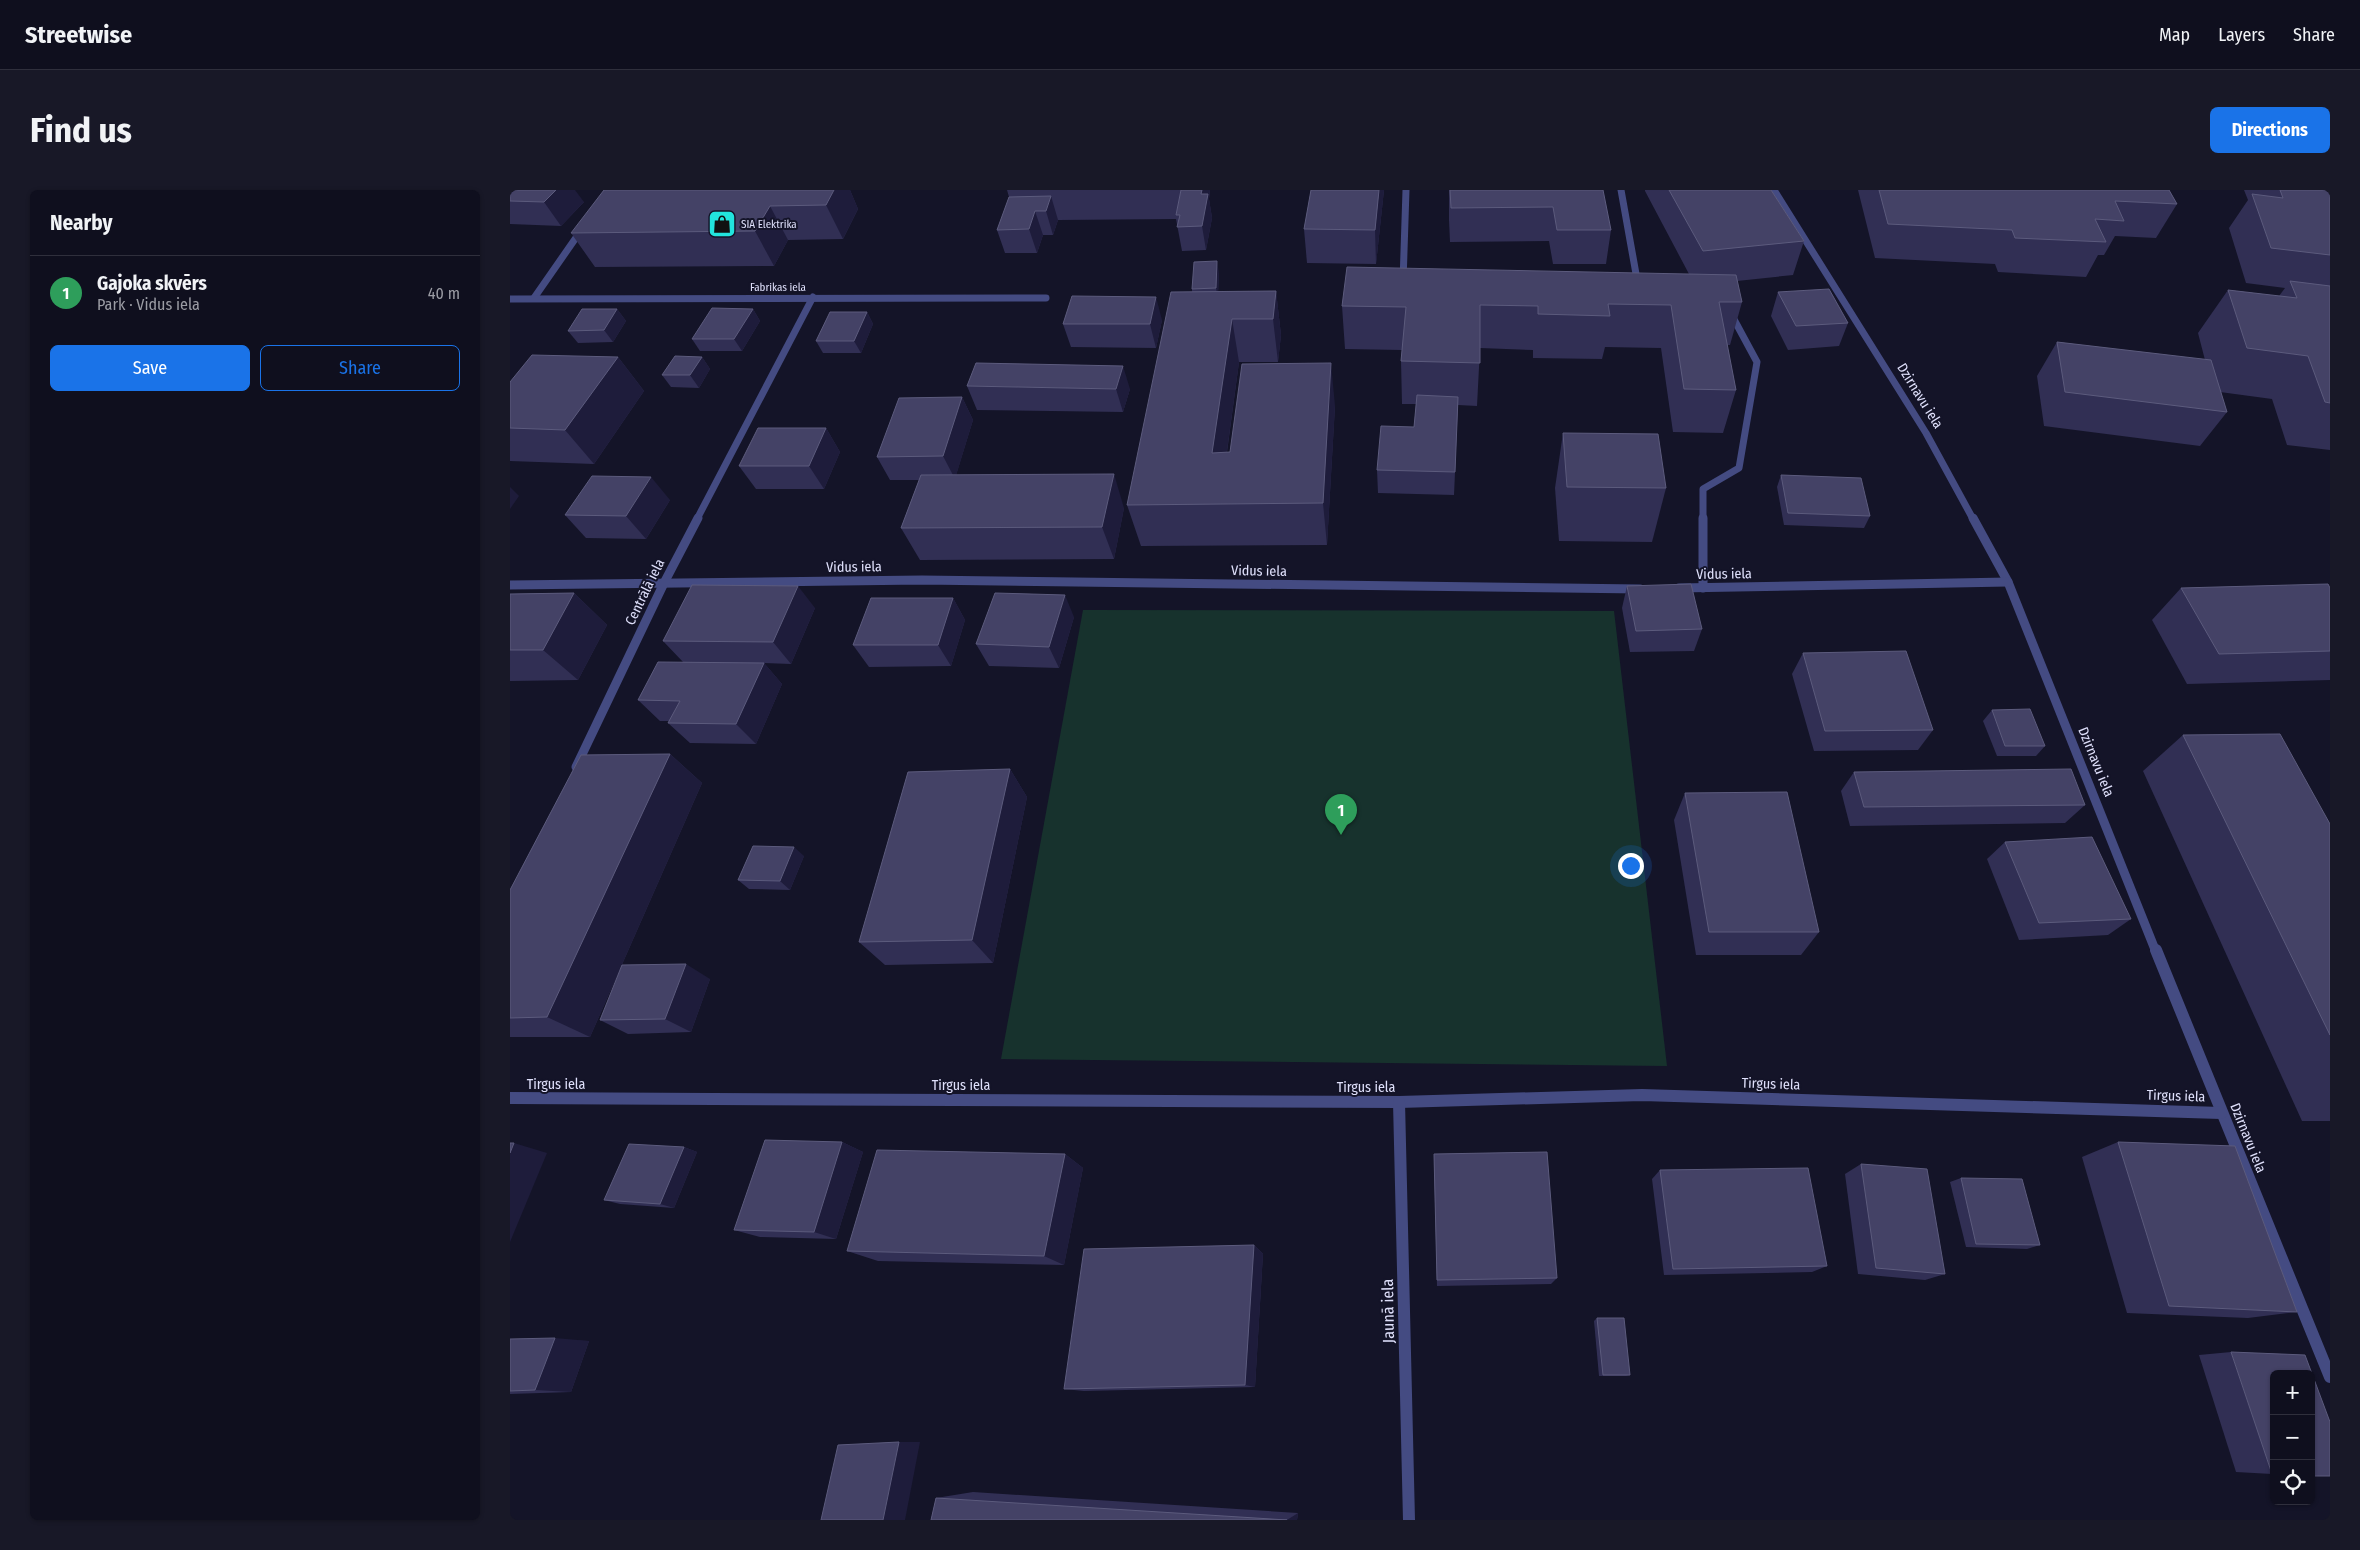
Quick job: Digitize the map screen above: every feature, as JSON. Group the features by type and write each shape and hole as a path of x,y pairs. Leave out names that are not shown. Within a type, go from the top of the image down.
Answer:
{"street":[{"path":"1406,190 1403,284 1413,284"},
{"path":"1621,190 1639,289"},
{"name":"Dzirnavu iela","path":"1774,190 1926,433 2008,582 2221,1112 2330,1377"},
{"path":"534,298 587,223"},
{"path":"1629,289 1648,290"},
{"name":"Centrālā iela","path":"570,779 664,583 813,297"},
{"name":"Fabrikas iela","path":"510,299 1046,298"},
{"path":"1703,588 1703,489 1739,468 1757,362 1729,309 1722,304"},
{"name":"Vidus iela","path":"510,585 922,580 1649,589"},
{"name":"Vidus iela","path":"1667,588 2008,582"},
{"name":"Tirgus iela","path":"510,1098 1399,1102 1642,1096 2221,1112"},
{"name":"Jaunā iela","path":"1399,1102 1410,1520"}],"green space":[{"path":"1083,610 1614,611 1667,1066 1001,1059"}],"building":[{"path":"510,190 556,190 544,202 510,201"},
{"path":"604,190 834,190 826,205 770,206 755,231 571,233"},
{"path":"1181,190 1202,190 1201,194 1208,194 1202,226 1177,227 1180,215 1176,215"},
{"path":"1311,190 1379,190 1375,230 1304,229"},
{"path":"1450,190 1603,190 1611,230 1557,230 1553,207 1451,208"},
{"path":"1669,190 1771,190 1804,241 1703,251"},
{"path":"1879,190 2169,190 2177,204 2115,201 2124,221 2095,219 2106,242 2015,238 2012,230 1888,224"},
{"path":"2280,190 2330,190 2330,255 2271,248 2252,194 2283,198"},
{"path":"1051,196 1046,211 1035,211 1029,229 997,230 1009,197"},
{"path":"1217,261 1216,288 1192,289 1194,262"},
{"path":"1347,267 1736,275 1742,302 1719,302 1736,390 1684,389 1671,305 1608,304 1610,316 1538,314 1538,306 1480,305 1480,363 1401,361 1406,307 1342,306"},
{"path":"2290,281 2330,286 2330,403 2325,402 2308,356 2247,348 2228,290 2297,298"},
{"path":"1829,289 1848,323 1796,326 1778,292"},
{"path":"1276,291 1273,319 1232,319 1212,453 1230,452 1242,364 1331,363 1323,503 1127,505 1171,292"},
{"path":"1072,296 1156,297 1150,324 1063,324"},
{"path":"712,308 753,309 734,339 692,339"},
{"path":"582,309 617,309 604,330 568,331"},
{"path":"830,312 867,312 854,341 816,341"},
{"path":"2057,342 2211,360 2227,412 2065,392"},
{"path":"532,355 618,357 565,430 510,428 510,382"},
{"path":"675,356 702,357 690,375 662,375"},
{"path":"976,363 1123,366 1116,389 967,386"},
{"path":"1417,395 1458,397 1455,472 1377,470 1381,426 1414,427"},
{"path":"962,397 943,456 877,457 899,398"},
{"path":"758,428 826,428 809,466 739,466"},
{"path":"1563,433 1658,434 1666,488 1567,487"},
{"path":"1114,474 1102,527 901,528 921,475"},
{"path":"1781,475 1861,478 1870,516 1788,513"},
{"path":"592,476 651,477 626,516 565,515"},
{"path":"1691,584 1702,629 1636,631 1627,586"},
{"path":"2328,584 2330,588 2330,651 2219,654 2181,588"},
{"path":"692,585 798,586 773,642 663,641"},
{"path":"574,593 543,650 510,650 510,594"},
{"path":"995,593 1065,595 1049,647 976,644"},
{"path":"871,598 953,598 938,645 853,645"},
{"path":"1906,651 1933,730 1825,731 1803,653"},
{"path":"658,662 764,663 736,724 668,723 680,701 638,700"},
{"path":"2030,709 2045,746 2005,746 1992,710"},
{"path":"2280,734 2330,824 2330,1035 2183,735"},
{"path":"670,754 547,1017 510,1018 510,890 581,755"},
{"path":"1010,769 972,940 859,942 908,772"},
{"path":"2071,769 2085,805 1864,807 1854,772"},
{"path":"1787,792 1819,932 1709,932 1685,793"},
{"path":"2092,837 2131,919 2039,923 2005,842"},
{"path":"753,846 794,847 780,881 738,880"},
{"path":"686,964 665,1019 600,1020 622,965"},
{"path":"765,1140 842,1142 814,1232 734,1230"},
{"path":"2118,1142 2235,1146 2297,1312 2169,1306"},
{"path":"510,1143 514,1143 510,1153"},
{"path":"629,1144 684,1147 660,1204 604,1200"},
{"path":"877,1150 1065,1154 1044,1256 847,1251"},
{"path":"1547,1152 1557,1278 1437,1280 1434,1154"},
{"path":"1861,1164 1927,1169 1945,1274 1876,1268"},
{"path":"1808,1168 1827,1266 1673,1269 1660,1170"},
{"path":"1961,1178 2022,1179 2040,1245 1976,1244"},
{"path":"1254,1245 1245,1385 1064,1389 1084,1249"},
{"path":"1597,1318 1624,1318 1630,1375 1603,1375"},
{"path":"555,1338 535,1390 510,1391 510,1339"},
{"path":"2231,1352 2305,1355 2311,1370 2270,1370 2270,1468"},
{"path":"2315,1382 2330,1422 2330,1476 2315,1476"},
{"path":"899,1442 883,1520 821,1520 838,1445"},
{"path":"936,1498 1287,1520 931,1520"}],"place":[{"name":"SIA Elektrika","path":"722,224"},
{"name":"Gajoka skvērs","path":"1341,835"}]}
